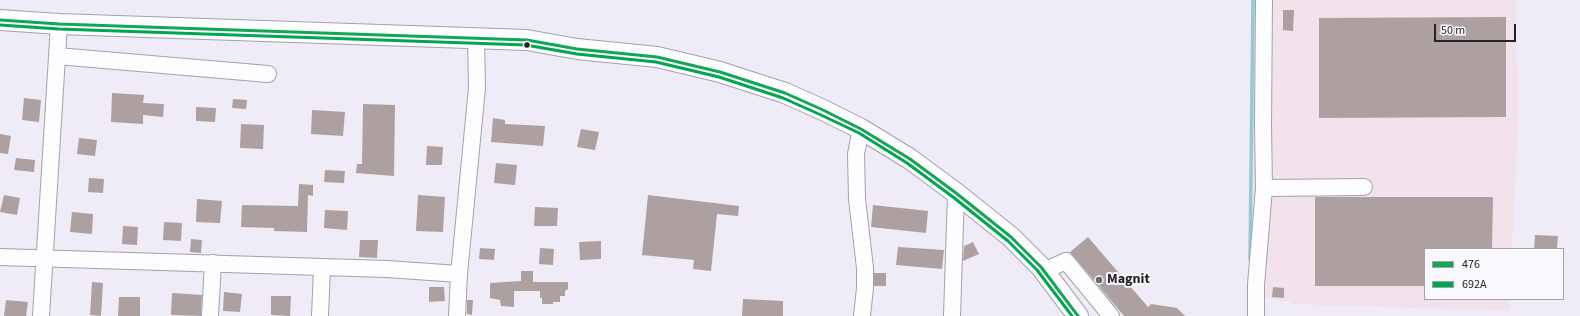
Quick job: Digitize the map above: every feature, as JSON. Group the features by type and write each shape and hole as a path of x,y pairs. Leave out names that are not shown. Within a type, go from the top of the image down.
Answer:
{"main road":[{"path":"0,20 59,24 527,40 577,49 657,56 689,63 785,93 861,129 910,159 956,193 1011,237 1044,271 1078,316"}],"street":[{"path":"1256,316 1256,285 1264,188 1262,124 1264,0"},
{"path":"41,316 59,24"},
{"path":"457,316 459,274 476,88 476,39"},
{"path":"57,56 268,74"},
{"path":"861,129 856,154 857,199 865,268 865,288 862,316"},
{"path":"1264,188 1364,187"},
{"path":"952,316 956,193"},
{"path":"0,257 45,257 322,268 387,269 459,274"},
{"path":"1044,271 1066,261 1111,316"},
{"path":"210,316 213,263"},
{"path":"320,316 322,268"}],"shaded area":[{"path":"1252,0 1516,0 1516,61 1519,71 1519,106 1512,248 1424,248 1424,300 1510,300 1509,311 1291,304 1290,301 1277,301 1268,297 1264,298 1263,284 1249,285"}],"building":[{"path":"1283,10 1294,10 1293,31 1283,30"},
{"path":"1506,17 1506,117 1319,118 1319,18"},
{"path":"112,93 144,95 143,103 164,104 163,117 143,115 143,124 111,122"},
{"path":"24,98 41,100 39,122 22,120"},
{"path":"233,99 247,100 246,109 232,108"},
{"path":"363,104 395,105 394,176 356,173 357,164 362,164"},
{"path":"196,107 216,108 215,122 196,121"},
{"path":"312,110 345,112 343,136 311,134"},
{"path":"493,118 505,120 505,124 545,126 543,146 491,142"},
{"path":"241,124 264,125 263,149 240,148"},
{"path":"581,129 599,132 595,150 577,147"},
{"path":"0,134 11,136 8,154 0,153"},
{"path":"79,138 97,140 95,156 77,154"},
{"path":"427,146 443,147 442,165 426,165"},
{"path":"16,158 35,160 34,172 14,170"},
{"path":"496,163 517,165 515,185 494,183"},
{"path":"325,170 345,171 344,183 324,182"},
{"path":"89,178 104,179 103,193 88,192"},
{"path":"299,184 313,185 313,196 308,195 307,232 274,231 274,228 241,227 242,205 298,206"},
{"path":"4,195 20,198 17,215 0,212"},
{"path":"418,195 445,197 443,232 416,231"},
{"path":"648,195 739,206 738,216 717,214 711,271 693,269 694,260 642,255"},
{"path":"1315,197 1493,197 1492,248 1424,248 1424,286 1315,286"},
{"path":"197,199 222,201 220,223 196,222"},
{"path":"873,205 928,211 926,233 871,227"},
{"path":"535,207 558,208 557,226 534,226"},
{"path":"325,210 348,211 347,230 324,228"},
{"path":"72,212 93,214 92,234 70,232"},
{"path":"164,222 182,223 181,241 163,240"},
{"path":"123,226 138,227 137,245 122,244"},
{"path":"1535,235 1558,236 1557,248 1534,248"},
{"path":"1088,237 1148,307 1151,304 1177,308 1185,316 1124,316 1070,252"},
{"path":"191,239 202,240 201,253 190,252"},
{"path":"360,240 378,240 377,258 359,257"},
{"path":"601,241 601,259 580,260 579,242"},
{"path":"973,242 979,254 963,261 964,246"},
{"path":"898,247 944,250 942,269 896,265"},
{"path":"480,248 495,249 494,260 479,259"},
{"path":"540,248 554,249 553,265 539,264"},
{"path":"521,271 533,271 533,282 568,282 568,289 565,291 565,296 560,296 560,302 553,302 553,304 542,304 540,291 514,291 514,307 501,306 500,300 490,298 490,283 521,281"},
{"path":"874,273 886,273 886,286 874,286"},
{"path":"92,282 103,283 101,316 90,315"},
{"path":"429,287 444,287 445,301 429,302"},
{"path":"1273,287 1284,288 1284,298 1272,297"},
{"path":"224,292 242,294 240,312 223,311"},
{"path":"172,293 202,295 201,316 171,315"},
{"path":"271,296 291,296 290,316 271,315"},
{"path":"119,297 140,297 140,316 118,316"},
{"path":"743,299 783,301 783,316 742,316"},
{"path":"6,300 28,302 26,316 4,316"},
{"path":"467,300 473,300 472,315 467,314"}],"waterway":[{"path":"1250,259 1253,0"}],"transit line":[{"name":"476","path":"0,20 59,24 527,40 577,49 657,57 720,72 785,93 823,110 861,129 910,159 956,193 1011,237 1041,267 1078,316"},
{"name":"692А","path":"0,25 59,29 526,45 577,54 656,62 719,77 783,98 821,115 859,133 907,163 953,197 1008,241 1037,270 1072,316"}],"place":[{"name":"Magnit","path":"1099,280"}]}
